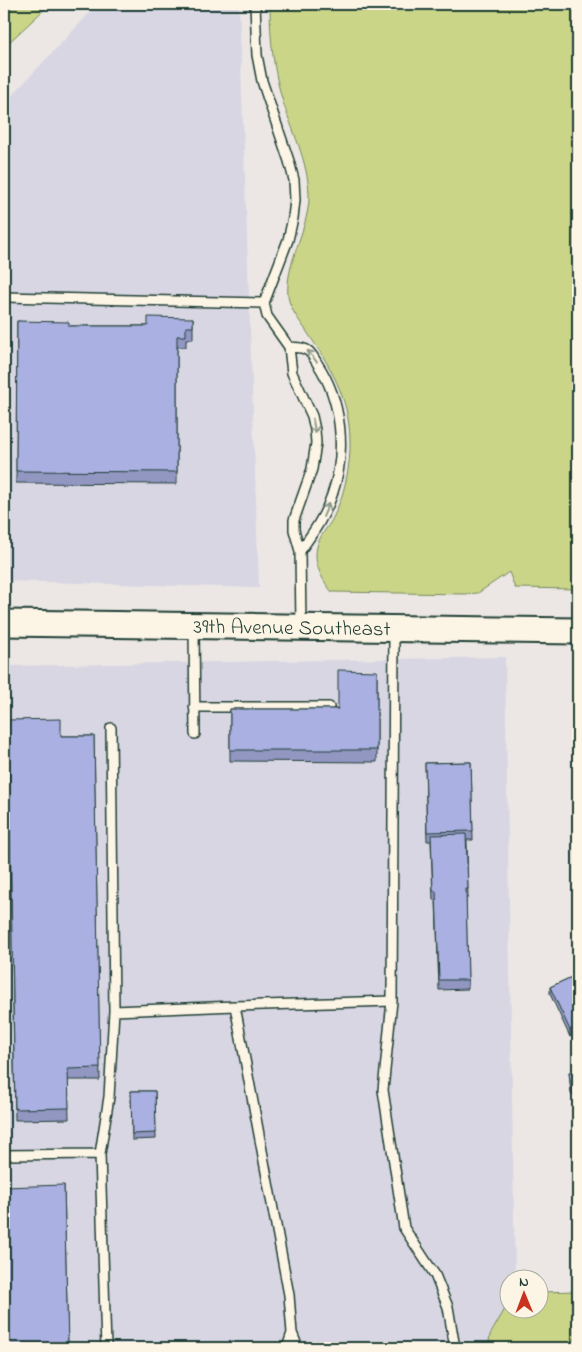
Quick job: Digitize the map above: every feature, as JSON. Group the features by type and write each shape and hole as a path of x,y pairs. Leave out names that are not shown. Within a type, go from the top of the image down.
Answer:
{"main road":[{"name":"39th Avenue Southeast","path":"4,623 578,631"}],"lane":[{"path":"255,4 257,55 262,81 289,161 294,180 295,200 288,240 264,303 267,316 289,348 292,374 312,416 316,443 312,469 294,520 294,530 300,551 301,626"},
{"path":"4,298 264,303"},
{"path":"289,348 305,348 323,372 333,394 340,435 338,466 333,494 322,520 300,551"},
{"path":"194,625 195,734"},
{"path":"394,628 392,1001 383,1090 404,1228 435,1275 448,1307 455,1348"},
{"path":"194,707 329,706"},
{"path":"106,1348 100,1154 109,1097 114,1011 111,728"},
{"path":"114,1011 392,1001"},
{"path":"235,1006 290,1295 292,1333 298,1348"},
{"path":"4,1155 100,1154"},
{"path":"286,1348 292,1333"}],"shaded area":[{"path":"98,4 239,4 259,588 4,581 4,104"},
{"path":"505,657 515,1270 500,1270 500,1320 512,1320 516,1348 4,1348 4,666"}],"green space":[{"path":"4,4 50,4 4,47"},
{"path":"270,4 578,4 578,589 515,588 509,572 478,593 332,592 322,577 316,559 317,547 321,536 332,520 343,491 349,460 349,424 337,382 293,311 288,296 290,272 307,212 309,188 304,163 277,80"},
{"path":"578,1291 578,1348 488,1348 490,1335 500,1318 500,1320 550,1320 550,1292"}],"building":[{"path":"148,317 193,318 193,327 186,327 186,336 177,336 177,472 16,471 17,321 69,322 69,326 148,326"},
{"path":"338,670 377,671 377,750 230,750 230,709 338,709"},
{"path":"61,719 61,736 94,736 100,1068 68,1069 69,1108 15,1109 8,720"},
{"path":"471,762 473,831 427,832 425,763"},
{"path":"466,834 468,980 439,980 436,891 433,891 431,835"},
{"path":"578,974 578,1026 570,1030 550,987"},
{"path":"578,1071 578,1087 571,1088 569,1072"},
{"path":"131,1091 155,1091 156,1133 132,1134"},
{"path":"64,1185 68,1345 4,1348 4,1187"}]}
